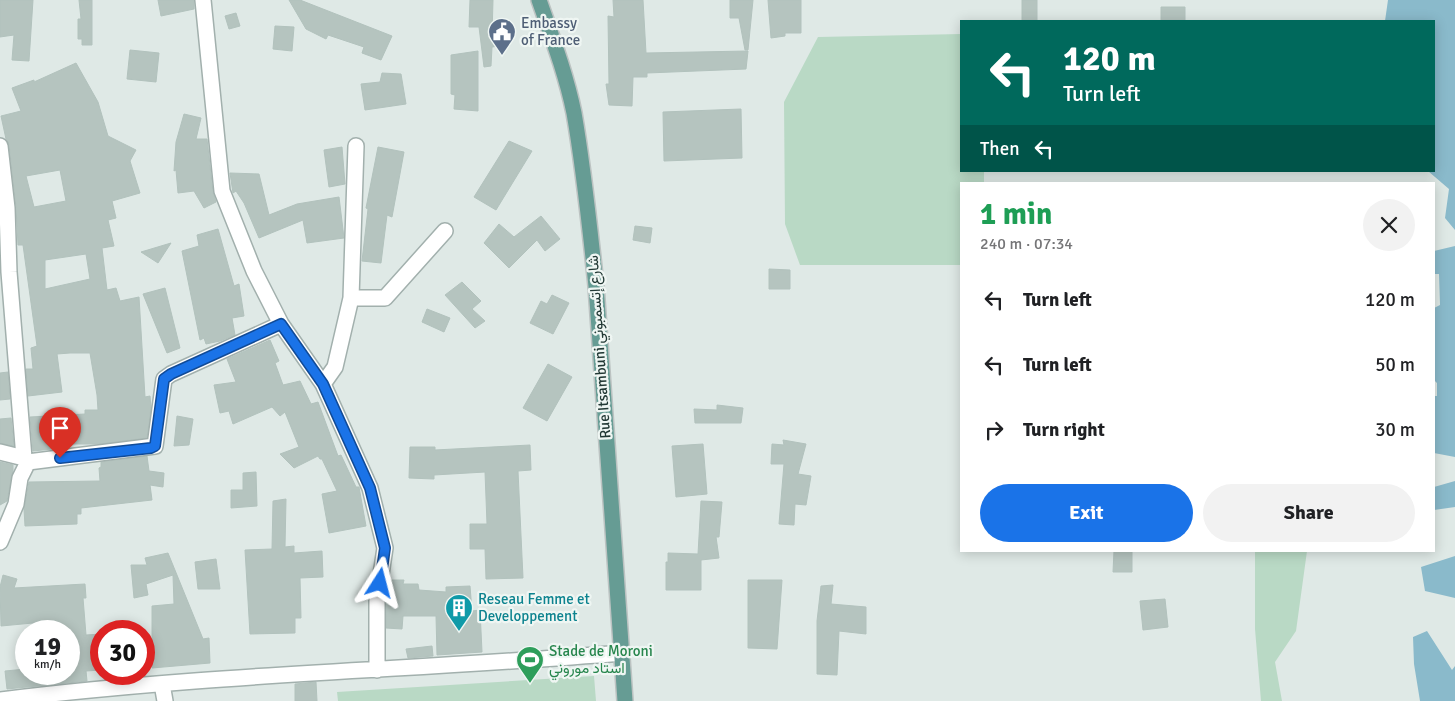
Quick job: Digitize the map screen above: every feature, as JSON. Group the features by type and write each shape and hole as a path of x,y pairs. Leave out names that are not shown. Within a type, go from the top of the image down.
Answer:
{"main road":[{"name":"Rue Itsambuni شارع إتسمبوني","path":"538,0 558,56 573,111 589,220 596,286 625,701"}],"street":[{"path":"203,0 222,191 254,270 281,324 323,384 370,488 385,548 377,601 377,670"},
{"path":"0,146 7,208 5,273 26,460 20,478 16,504 0,542"},
{"path":"323,384 335,368 351,298 356,146"},
{"path":"351,298 385,298 446,231"},
{"path":"0,452 26,460 155,446 164,379 171,374 281,324"},
{"path":"0,700 162,684 622,653"},
{"path":"162,684 165,701"}],"green space":[{"path":"960,34 960,172 984,172 984,182 960,182 960,265 800,265 785,224 784,102 818,37"},
{"path":"1255,552 1307,552 1296,631 1275,662 1282,701 1261,701 1255,629"},
{"name":"Stade de Moroni استاد موروني","path":"594,676 596,701 338,701 337,692"}],"water":[{"path":"1388,0 1455,0 1455,230 1445,218 1449,189 1429,172 1435,172 1435,20 1385,20"},
{"path":"1455,246 1455,457 1435,453 1435,396 1437,396 1437,383 1435,381 1435,308 1440,305 1439,274 1435,274 1435,251"},
{"path":"1455,481 1455,507 1435,510 1435,487"},
{"path":"1455,556 1455,598 1425,591 1421,567"},
{"path":"1427,631 1452,670 1455,666 1455,701 1420,701 1414,664 1413,637"}],"building":[{"path":"0,0 33,0 29,61 12,60 14,35 0,37"},
{"path":"79,0 92,0 92,45 82,45 82,39 78,39 78,19 81,19"},
{"path":"158,0 194,0 194,9 161,16"},
{"path":"289,0 300,0 392,36 381,60 362,53 364,47 328,35 326,39 306,29"},
{"path":"470,0 493,0 492,35 497,34 499,46 492,47 491,66 484,67 479,27 469,27"},
{"path":"613,0 643,0 646,53 748,51 746,69 647,73 647,77 633,77 632,106 609,105 606,84 609,84 608,16 614,17"},
{"path":"730,0 753,0 748,50 745,50 739,18 730,18"},
{"path":"768,0 801,0 801,33 785,33 785,36 771,38"},
{"path":"1022,0 1037,0 1037,20 1022,20"},
{"path":"1161,7 1185,7 1185,20 1161,20"},
{"path":"236,13 240,26 229,29 225,16"},
{"path":"275,26 294,27 292,51 273,49"},
{"path":"130,50 159,53 156,82 127,79"},
{"path":"478,51 478,111 454,109 455,95 451,94 451,55"},
{"path":"76,63 98,102 108,136 136,150 130,161 140,193 112,201 116,218 108,220 114,246 102,248 107,290 116,288 120,301 139,297 145,397 150,396 151,408 147,438 100,444 67,444 67,446 33,451 30,417 85,414 85,410 98,410 90,353 57,354 62,392 28,396 26,369 33,369 31,348 37,346 23,245 18,245 9,145 1,116 21,111 12,88 34,80 34,82","holes":["60,170 66,201 34,207 26,176","86,254 90,279 45,289 45,260"]},
{"path":"382,73 401,74 406,104 365,110 361,84 380,82"},
{"path":"741,109 742,158 664,161 663,112"},
{"path":"184,114 201,118 196,139 207,139 213,192 216,202 204,208 194,191 178,193 176,170 174,171 176,142"},
{"path":"509,141 532,151 496,210 474,197"},
{"path":"342,147 345,184 329,187 324,150"},
{"path":"378,147 404,152 392,217 387,215 381,263 362,261 368,209 366,208"},
{"path":"230,173 259,174 269,215 297,204 339,197 344,238 307,243 303,220 259,238 244,203 236,191 233,193"},
{"path":"541,216 560,239 545,251 537,240 509,268 484,243 499,224 514,237"},
{"path":"635,226 652,228 650,243 633,240"},
{"path":"218,229 234,286 239,284 244,316 232,318 235,335 206,344 204,338 200,340 182,251 199,246 197,235"},
{"path":"171,243 158,263 141,252"},
{"path":"769,269 790,270 790,289 769,289"},
{"path":"462,282 481,301 472,309 485,321 475,328 445,295"},
{"path":"165,288 180,348 167,353 143,294"},
{"path":"552,295 569,303 553,334 530,323 541,301 547,304"},
{"path":"427,309 450,318 444,332 422,322"},
{"path":"270,340 279,361 275,363 283,385 300,381 311,404 318,402 338,456 341,455 356,487 359,487 366,526 329,533 322,494 337,491 322,459 318,456 294,468 280,454 299,447 285,412 280,416 272,407 233,424 229,411 220,413 214,385 236,382 227,359"},
{"path":"548,364 572,377 547,421 523,408"},
{"path":"8,372 10,399 0,400 0,373"},
{"path":"717,405 743,408 741,423 695,423 694,409 717,410"},
{"path":"177,416 193,419 189,445 174,446"},
{"path":"11,418 14,446 0,443 0,419"},
{"path":"783,440 806,444 798,474 811,476 806,505 795,504 794,525 779,524 784,464 771,464 772,444 784,445"},
{"path":"703,444 707,494 676,497 672,446"},
{"path":"530,445 531,470 518,471 523,578 486,579 485,549 470,549 470,524 487,524 485,472 434,475 434,479 409,478 410,447 435,447 435,450"},
{"path":"147,456 149,471 164,473 163,487 150,485 152,500 81,508 81,514 77,514 77,524 25,526 24,509 29,482 100,481 99,468 101,467 101,462"},
{"path":"0,462 13,465 13,470 7,501 0,505"},
{"path":"256,472 257,506 231,508 231,490 243,490 243,473"},
{"path":"286,499 285,547 294,546 294,553 322,551 323,577 300,578 301,618 295,618 295,633 250,634 245,550 272,549 273,501"},
{"path":"701,501 722,502 719,537 716,537 719,558 701,560 701,590 666,590 666,562 668,562 668,553 698,554"},
{"path":"1114,552 1132,552 1132,572 1113,572"},
{"path":"168,553 203,639 209,638 210,663 155,668 155,620 152,620 152,606 174,604 173,575 146,584 148,595 134,598 131,565 147,565 145,558"},
{"path":"216,559 220,589 198,589 195,562"},
{"path":"3,575 17,579 14,588 85,584 86,598 83,598 86,635 90,635 90,671 86,671 87,681 80,682 80,620 15,620 15,625 1,626 0,587"},
{"path":"390,580 404,580 403,584 418,584 419,590 446,592 446,587 470,586 472,611 480,610 482,652 437,655 436,616 403,616 402,629 386,628 386,602"},
{"path":"748,580 782,580 777,649 748,648"},
{"path":"833,585 831,604 866,607 866,634 839,631 837,675 817,674 817,621 821,586"},
{"path":"1165,599 1168,627 1143,630 1140,601"},
{"path":"432,646 433,656 408,658 406,649"},
{"path":"15,670 15,685 47,685 7,689 5,671"},
{"path":"316,682 317,701 295,701 295,684"}],"place":[{"name":"Embassy of France","path":"502,56"},
{"name":"Reseau Femme et Developpement","path":"459,632"},
{"name":"Stade de Moroni استاد موروني","path":"530,684"}],"route":[{"path":"60,458 155,446 164,379 171,374 281,324 323,384 370,488 385,548 380,583"}]}
